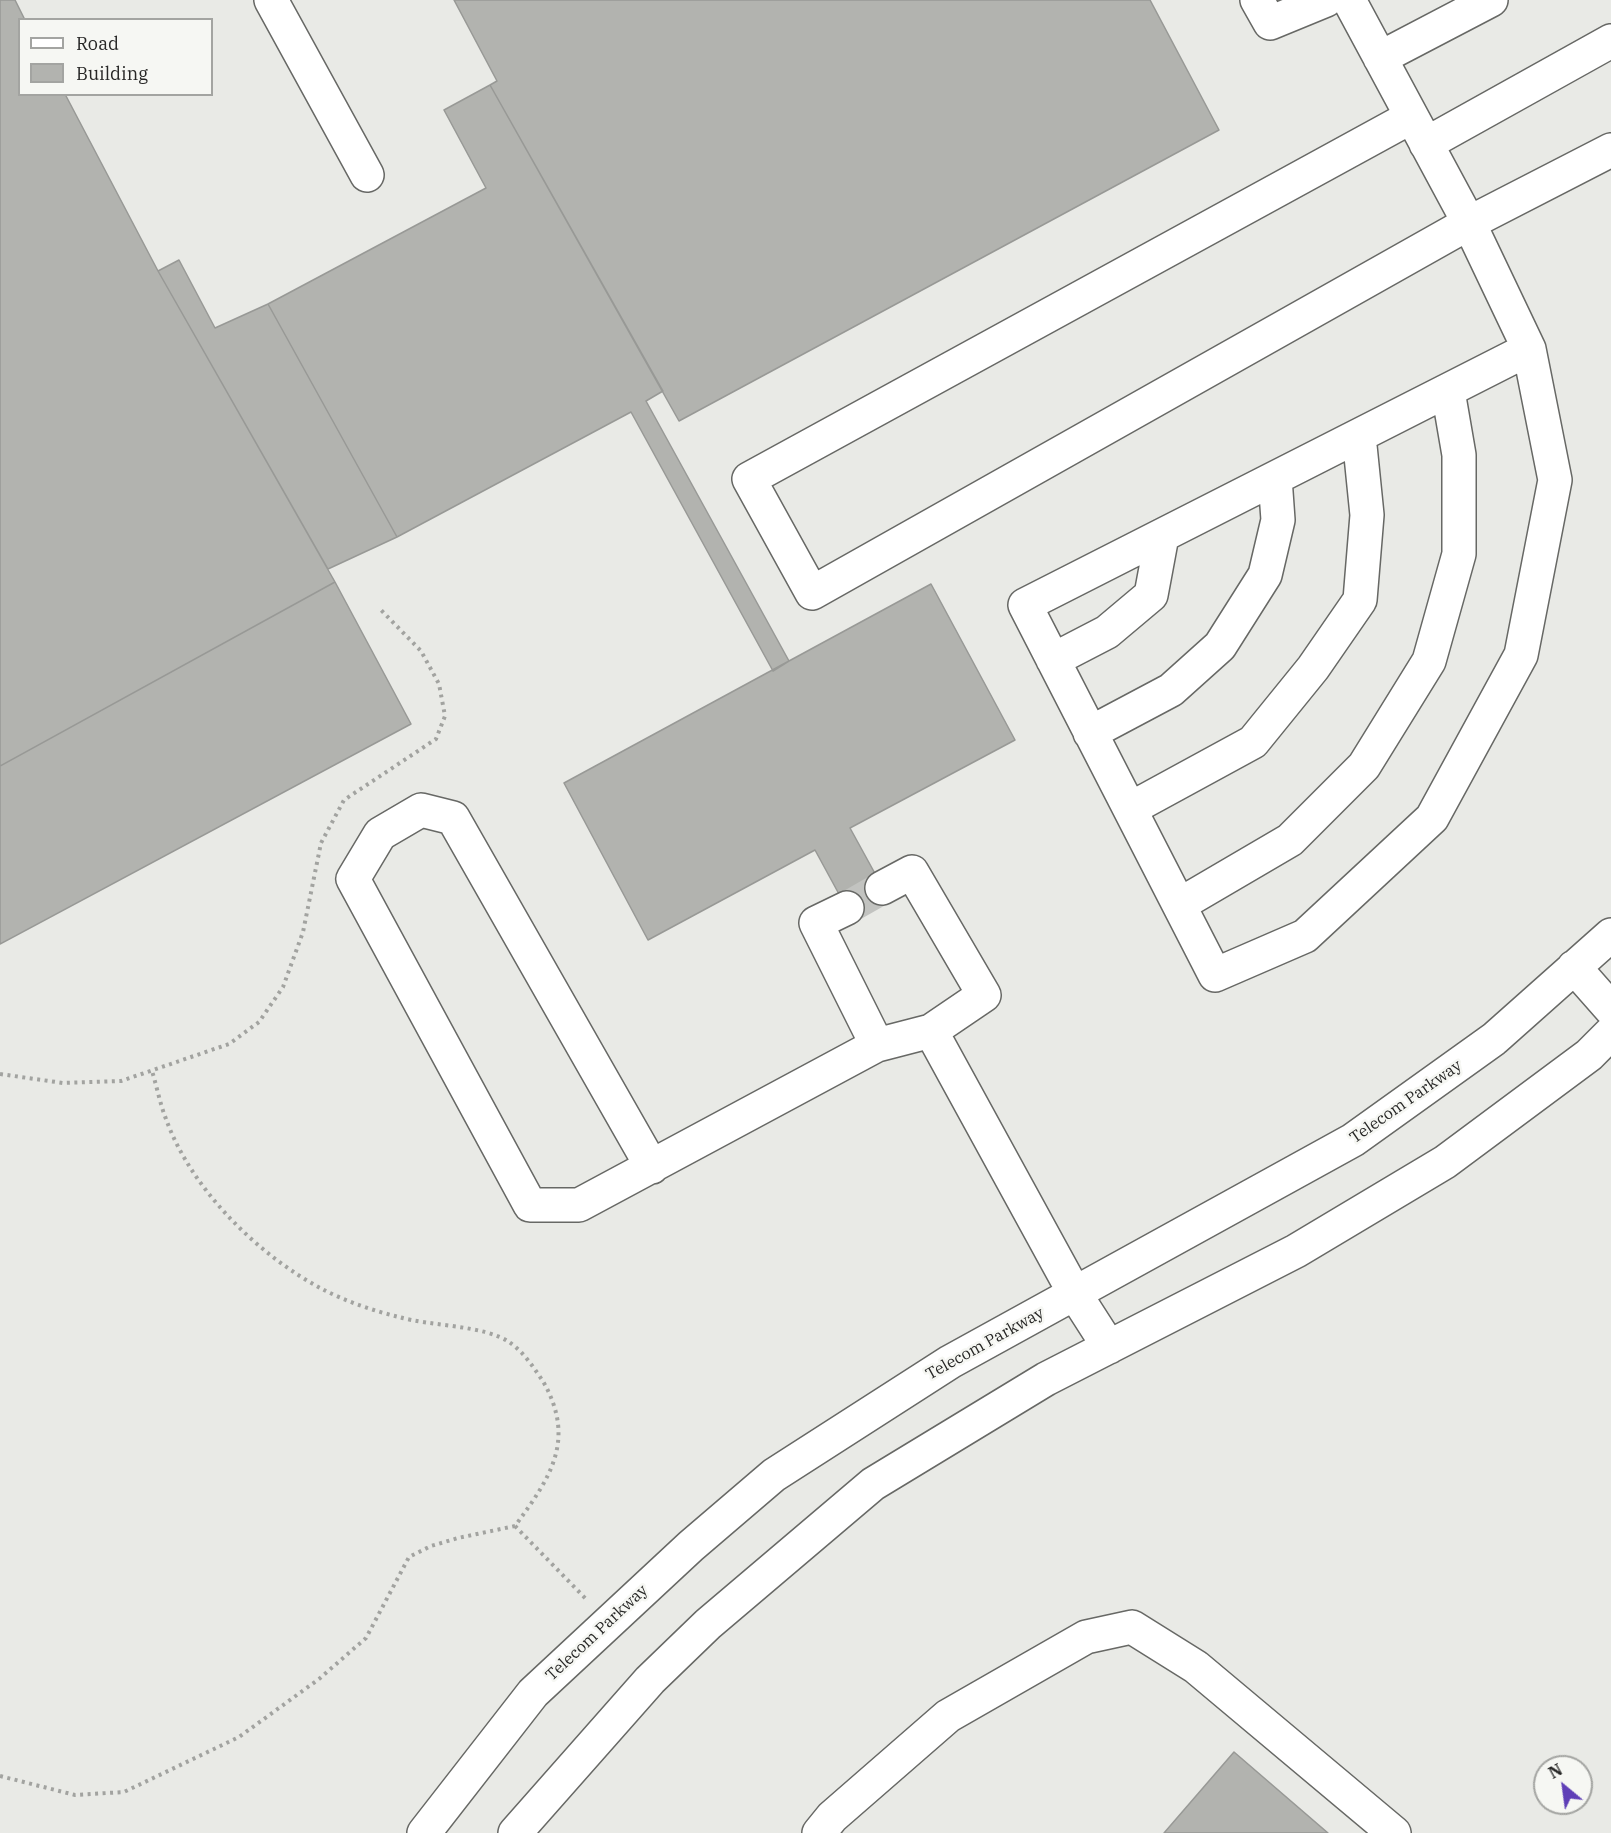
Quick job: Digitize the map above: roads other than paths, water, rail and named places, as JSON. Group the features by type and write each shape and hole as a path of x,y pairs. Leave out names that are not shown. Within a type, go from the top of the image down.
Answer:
{"street":[{"path":"271,0 368,175"},
{"path":"1257,0 1270,23 1326,0"},
{"path":"1349,0 1468,222 1529,349 1555,480 1521,655 1432,818 1305,936 1215,975 1025,605 1529,349"},
{"path":"1380,58 1491,0"},
{"path":"1611,41 1419,130 749,479 812,593 1468,222 1611,150"},
{"path":"1179,905 1290,840 1364,766 1429,661 1459,554 1459,454 1448,391"},
{"path":"1130,809 1253,742 1313,669 1360,600 1367,515 1359,436"},
{"path":"1090,733 1172,690 1220,646 1265,575 1278,520 1275,478"},
{"path":"1053,660 1107,632 1151,595 1162,536"},
{"path":"652,1167 453,818 421,810 380,834 353,879 531,1205 579,1205 652,1167 877,1045 931,1031 984,995 912,872 882,888"},
{"path":"847,908 816,923 877,1045"},
{"name":"Telecom Parkway","path":"424,1833 533,1694 608,1622 774,1475 950,1362 1353,1140 1494,1039 1611,935"},
{"path":"1574,967 1611,1009"},
{"path":"931,1031 1075,1294 1109,1347"},
{"path":"515,1833 650,1680 708,1624 873,1484 1046,1379 1296,1251 1445,1162 1588,1056 1611,1033"},
{"path":"819,1833 832,1817 948,1716 1086,1637 1132,1627 1196,1667 1394,1833"}],"tunnel":[{"path":"847,908 882,888"}]}
